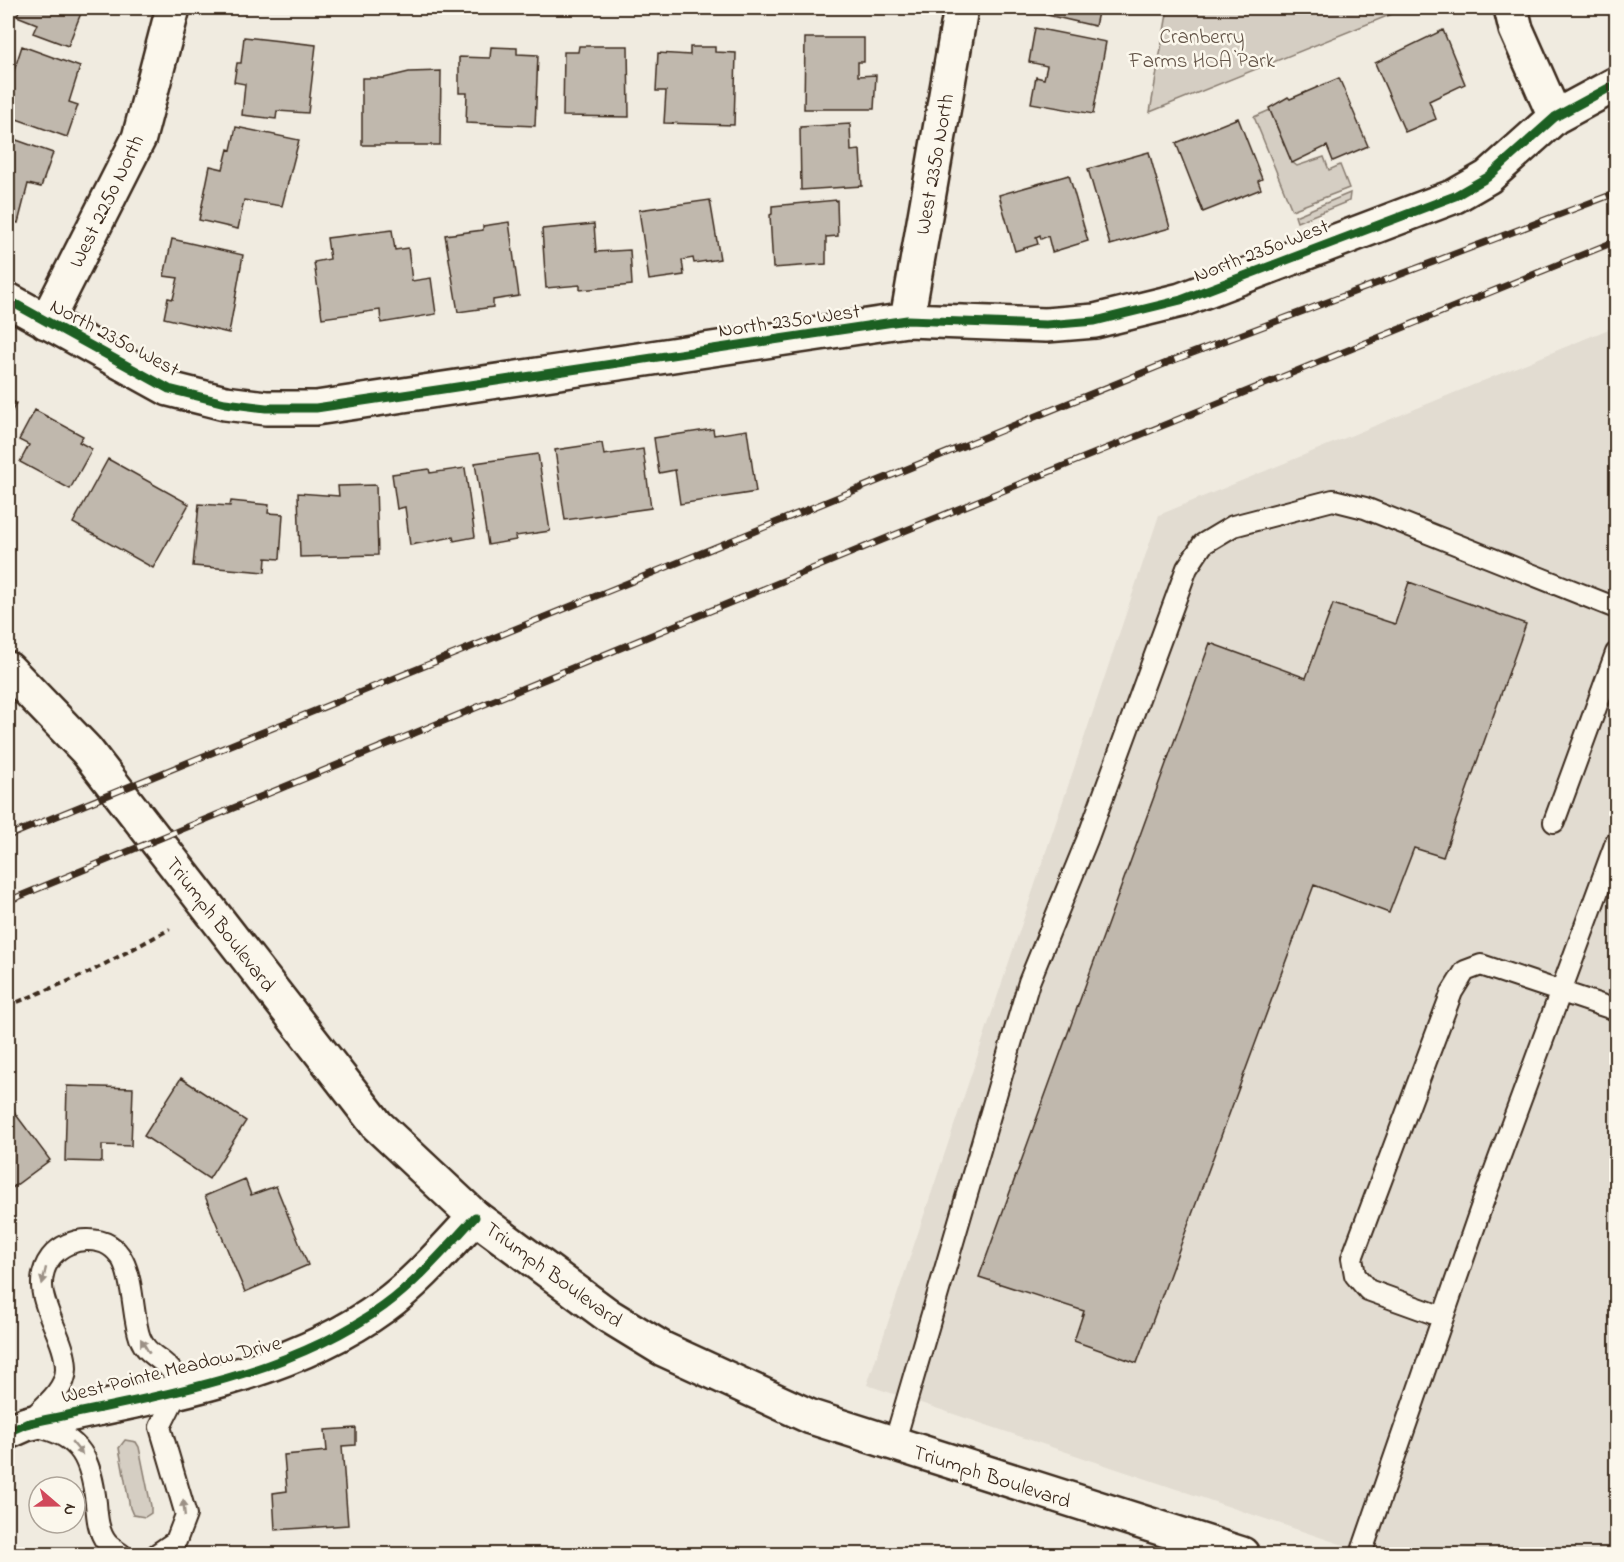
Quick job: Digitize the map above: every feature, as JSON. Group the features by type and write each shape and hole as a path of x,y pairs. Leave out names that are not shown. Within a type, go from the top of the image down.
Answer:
{"street":[{"name":"West 2250 North","path":"46,322 139,138 173,8"},
{"name":"West 2350 North","path":"907,320 961,8"},
{"path":"1511,8 1516,28 1555,117"},
{"name":"North 2350 West","path":"8,300 169,389 225,403 266,408 316,408 907,320 1046,325 1095,321 1181,300 1455,196 1488,177 1555,117 1617,84"},
{"name":"Triumph Boulevard","path":"8,669 86,750 377,1125 476,1217 609,1316 663,1349 812,1417 1242,1554"},
{"name":"West Pointe Meadow Drive","path":"17,1428 186,1387 293,1357 341,1334 384,1306 422,1274 476,1217"}],"lane":[{"path":"894,1444 1029,982 1087,840 1187,568 1203,544 1233,526 1333,500 1365,508 1617,608"},
{"path":"1554,822 1617,653"},
{"path":"1361,1554 1443,1317 1617,842"},
{"path":"1443,1317 1368,1290 1355,1275 1352,1258 1452,992 1466,971 1481,965 1617,1010"},
{"name":"West Pointe Meadow Drive","path":"17,1428 53,1398 66,1370 41,1282 52,1256 73,1242 89,1240 105,1243 121,1255 130,1277 140,1339 150,1354 166,1365 186,1387 174,1400 160,1428 186,1515 176,1541 157,1554"},
{"name":"West Pointe Meadow Drive","path":"17,1428 61,1433 77,1444 87,1460 97,1520 107,1543 121,1554"}],"path":[{"path":"8,1006 88,973 170,929"}],"shaded area":[{"path":"1616,326 1616,1554 1370,1554 867,1385 1159,515"}],"green space":[{"name":"Cranberry Farms HOA Park","path":"1168,8 1407,8 1150,112"},
{"path":"1270,110 1292,162 1297,166 1324,157 1329,170 1340,165 1349,188 1292,210 1254,117"},
{"path":"1350,193 1349,201 1297,222 1295,216"},
{"path":"125,1440 136,1442 139,1447 151,1506 151,1513 145,1517 133,1515 130,1508 119,1448"}],"building":[{"path":"20,8 83,8 68,46 33,33 37,24 17,16"},
{"path":"1039,8 1099,8 1095,26 1038,13"},
{"path":"1035,28 1106,42 1093,114 1031,103 1036,77 1044,79 1047,66 1029,62"},
{"path":"1443,30 1465,84 1429,101 1436,119 1405,132 1375,63"},
{"path":"244,37 316,45 308,113 277,111 276,119 242,115 245,84 234,82 237,63 241,63"},
{"path":"805,38 864,38 864,62 858,62 858,76 876,75 874,109 804,109"},
{"path":"22,46 80,67 69,102 78,105 67,137 8,116 8,89"},
{"path":"579,46 628,46 629,117 563,116 564,52 578,52"},
{"path":"491,47 517,48 517,54 538,55 535,126 466,123 467,93 459,93 459,57 490,58"},
{"path":"690,47 715,47 715,52 736,53 734,125 664,123 666,91 656,91 658,53 690,55"},
{"path":"441,71 440,145 362,145 362,78 384,78 409,72"},
{"path":"1339,78 1368,146 1333,161 1327,146 1292,163 1269,108 1288,97 1290,99"},
{"path":"1238,118 1262,179 1258,181 1261,189 1203,212 1176,143"},
{"path":"850,124 851,151 860,150 862,186 801,190 800,127"},
{"path":"236,127 299,140 282,206 244,200 238,229 199,220 210,166 223,169 228,149 231,150"},
{"path":"8,137 53,153 41,187 28,184 18,223 8,220"},
{"path":"1149,152 1170,228 1110,245 1088,169"},
{"path":"1069,175 1088,241 1052,252 1048,236 1041,239 1040,235 1036,237 1038,244 1015,251 999,195"},
{"path":"710,200 720,259 694,263 693,258 682,260 684,275 649,280 639,210"},
{"path":"837,200 838,236 826,237 826,264 773,268 770,215 772,206"},
{"path":"509,222 519,296 493,300 493,307 458,312 445,235 483,230 483,226"},
{"path":"594,224 596,252 630,250 632,285 580,290 580,285 546,288 542,229"},
{"path":"392,230 395,250 408,248 412,281 431,278 436,314 381,323 380,310 322,318 314,262 330,259 327,238"},
{"path":"172,239 243,255 229,333 164,318 168,298 173,299 178,278 164,276"},
{"path":"8,399 16,403 8,419"},
{"path":"35,410 83,436 79,442 92,449 70,489 20,462 29,445 19,440"},
{"path":"713,429 714,435 747,430 756,492 680,504 675,470 659,473 654,438"},
{"path":"602,443 604,455 643,449 651,508 565,520 555,450"},
{"path":"538,454 550,531 515,536 516,540 488,545 475,463"},
{"path":"108,459 189,504 153,568 73,523"},
{"path":"465,468 475,537 454,541 453,537 410,545 405,507 397,509 392,474 429,469 430,473"},
{"path":"376,485 378,555 300,557 298,493 339,496 338,486"},
{"path":"231,501 269,505 268,513 283,514 280,559 266,558 265,572 193,566 199,504 230,506"},
{"path":"1409,582 1526,624 1443,857 1414,848 1389,913 1314,885 1137,1363 1074,1341 1084,1311 979,1277 1210,643 1306,678 1333,604 1395,624"},
{"path":"181,1078 246,1121 209,1179 144,1136"},
{"path":"67,1086 133,1088 131,1146 102,1145 102,1162 65,1161"},
{"path":"14,1112 50,1160 8,1191 8,1116"},
{"path":"245,1179 251,1195 276,1186 308,1265 245,1292 205,1196"},
{"path":"356,1428 356,1445 342,1446 348,1525 275,1530 273,1493 287,1491 284,1455 327,1451 325,1430"}],"railway":[{"path":"8,836 1174,360 1616,193"},
{"path":"8,901 865,547 1616,241"}],"cycle path":[{"path":"8,300 169,389 225,403 266,408 316,408 907,320 1046,325 1095,321 1181,300 1455,196 1488,177 1555,117 1616,84"},
{"path":"8,1432 26,1424 212,1383 302,1352 344,1331 384,1306 431,1264 475,1217"}]}
